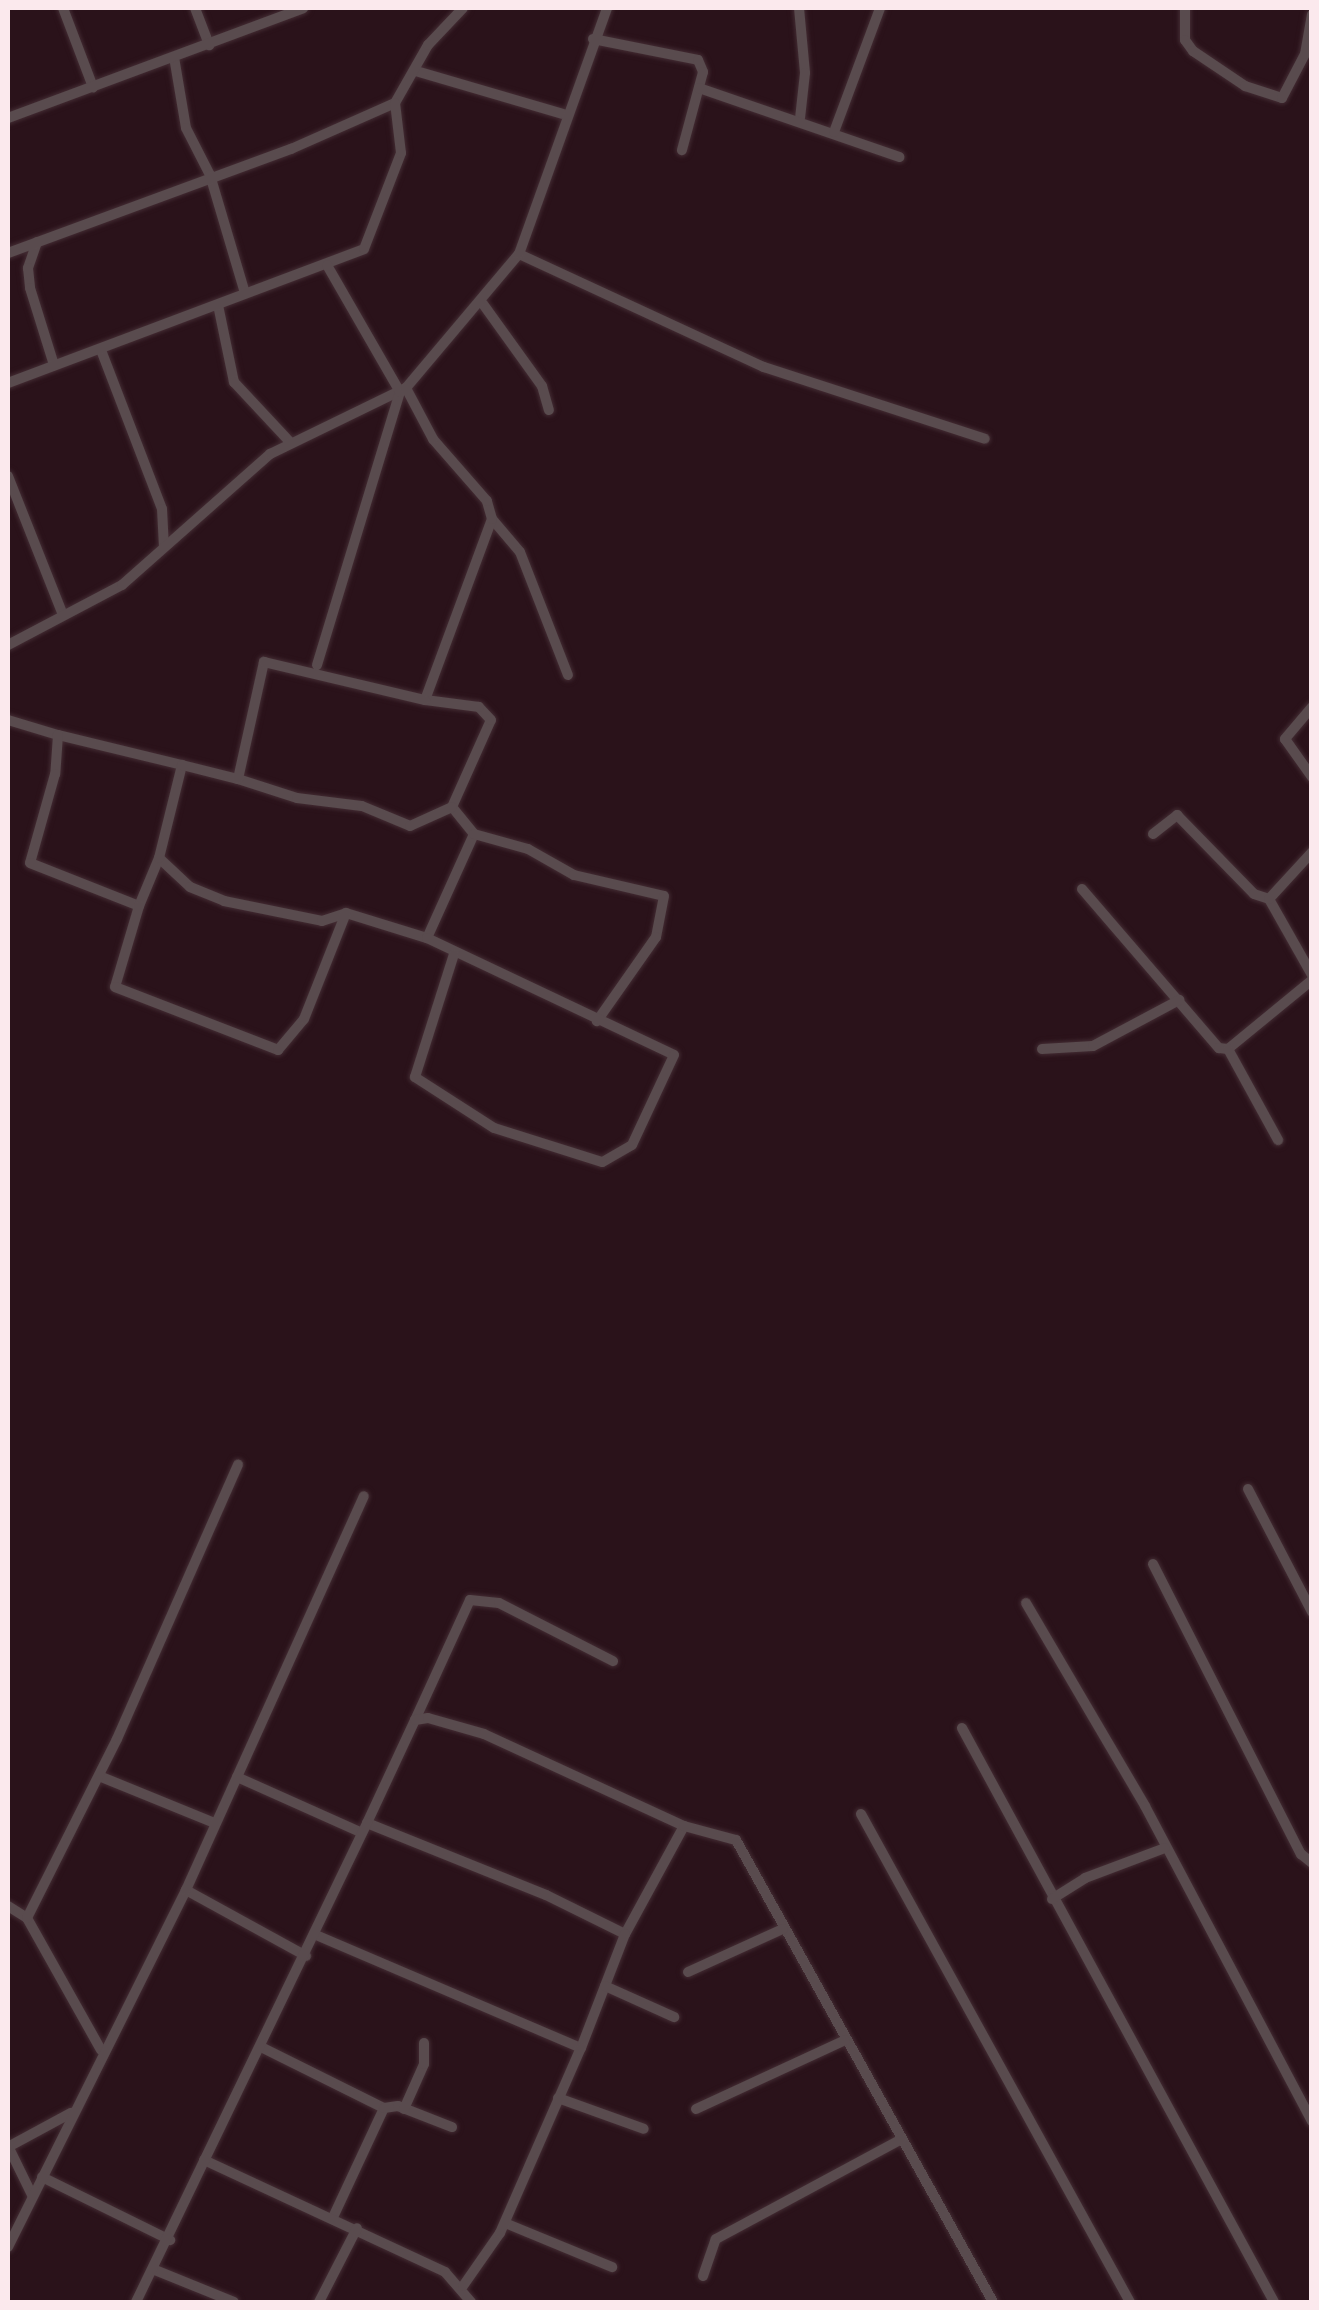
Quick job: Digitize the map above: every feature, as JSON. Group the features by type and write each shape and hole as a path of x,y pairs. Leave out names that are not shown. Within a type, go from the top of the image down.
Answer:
{"street":[{"path":"63,8 93,87"},
{"path":"195,8 208,45"},
{"path":"8,118 304,8"},
{"path":"8,645 122,586 290,442 403,390 482,304 519,254 564,114 607,8"},
{"path":"799,8 806,73 800,118"},
{"path":"834,132 880,8"},
{"path":"1185,8 1185,40 1193,51 1245,86 1282,98 1306,54 1312,15"},
{"path":"8,253 210,175 290,149 395,103 457,9"},
{"path":"593,39 686,55 702,66 682,150"},
{"path":"174,58 186,128 210,175 246,294"},
{"path":"416,71 564,114"},
{"path":"699,88 800,118 898,157"},
{"path":"8,383 327,265 370,240 370,223 401,153 395,103"},
{"path":"37,242 28,268 30,288 54,365"},
{"path":"519,254 764,367 985,438"},
{"path":"327,265 433,439 487,502 492,519 520,552 568,675"},
{"path":"482,304 542,386 549,410"},
{"path":"218,305 234,382 290,442"},
{"path":"101,350 162,509 164,547"},
{"path":"318,665 403,390"},
{"path":"8,476 63,615"},
{"path":"426,700 492,519"},
{"path":"8,720 298,798 362,806 410,826 452,807 491,720 480,707 426,700 264,662 238,779"},
{"path":"1312,708 1286,739 1312,777"},
{"path":"58,735 55,774 30,863 139,906"},
{"path":"182,765 159,858 139,906 115,988 278,1050 304,1019 346,913"},
{"path":"452,807 474,834 528,849 574,875 664,896 656,937 596,1021"},
{"path":"1082,889 1219,1048 1228,1049 1312,978 1269,899 1229,871 1177,815 1153,834"},
{"path":"427,938 474,834"},
{"path":"1269,899 1312,852"},
{"path":"159,858 190,887 224,900 322,921 346,913 427,938 674,1056 632,1145 602,1162 494,1128 415,1077 454,954"},
{"path":"1042,1048 1093,1046 1178,1000"},
{"path":"1228,1049 1278,1140"},
{"path":"27,1918 98,1776 238,1465"},
{"path":"1248,1489 1312,1612"},
{"path":"8,2246 101,2050 186,1890 364,1496"},
{"path":"1153,1564 1301,1854 1312,1863"},
{"path":"136,2302 170,2240 204,2160 316,1935 362,1827 470,1600 499,1603 613,1661"},
{"path":"1026,1603 1165,1848 1312,2121"},
{"path":"415,1720 484,1734 684,1826 736,1840 993,2302"},
{"path":"962,1728 1274,2302"},
{"path":"98,1776 215,1823"},
{"path":"237,1777 546,1894 625,1934"},
{"path":"861,1814 1130,2302"},
{"path":"463,2286 504,2222 581,2048 625,1934 684,1826"},
{"path":"1052,1898 1085,1878 1165,1848"},
{"path":"186,1890 306,1956"},
{"path":"8,1906 27,1918 101,2050"},
{"path":"688,1972 783,1929"},
{"path":"316,1935 581,2048"},
{"path":"605,1986 674,2017"},
{"path":"696,2109 844,2040"},
{"path":"404,2108 424,2064 424,2043"},
{"path":"261,2047 384,2108 404,2108 452,2127"},
{"path":"558,2098 644,2129"},
{"path":"334,2215 384,2108"},
{"path":"32,2195 8,2146 72,2112"},
{"path":"703,2276 716,2239 902,2139"},
{"path":"204,2160 334,2215 463,2286 471,2302"},
{"path":"42,2177 170,2240"},
{"path":"504,2222 612,2267"},
{"path":"318,2302 357,2228"},
{"path":"155,2270 234,2302"}]}
